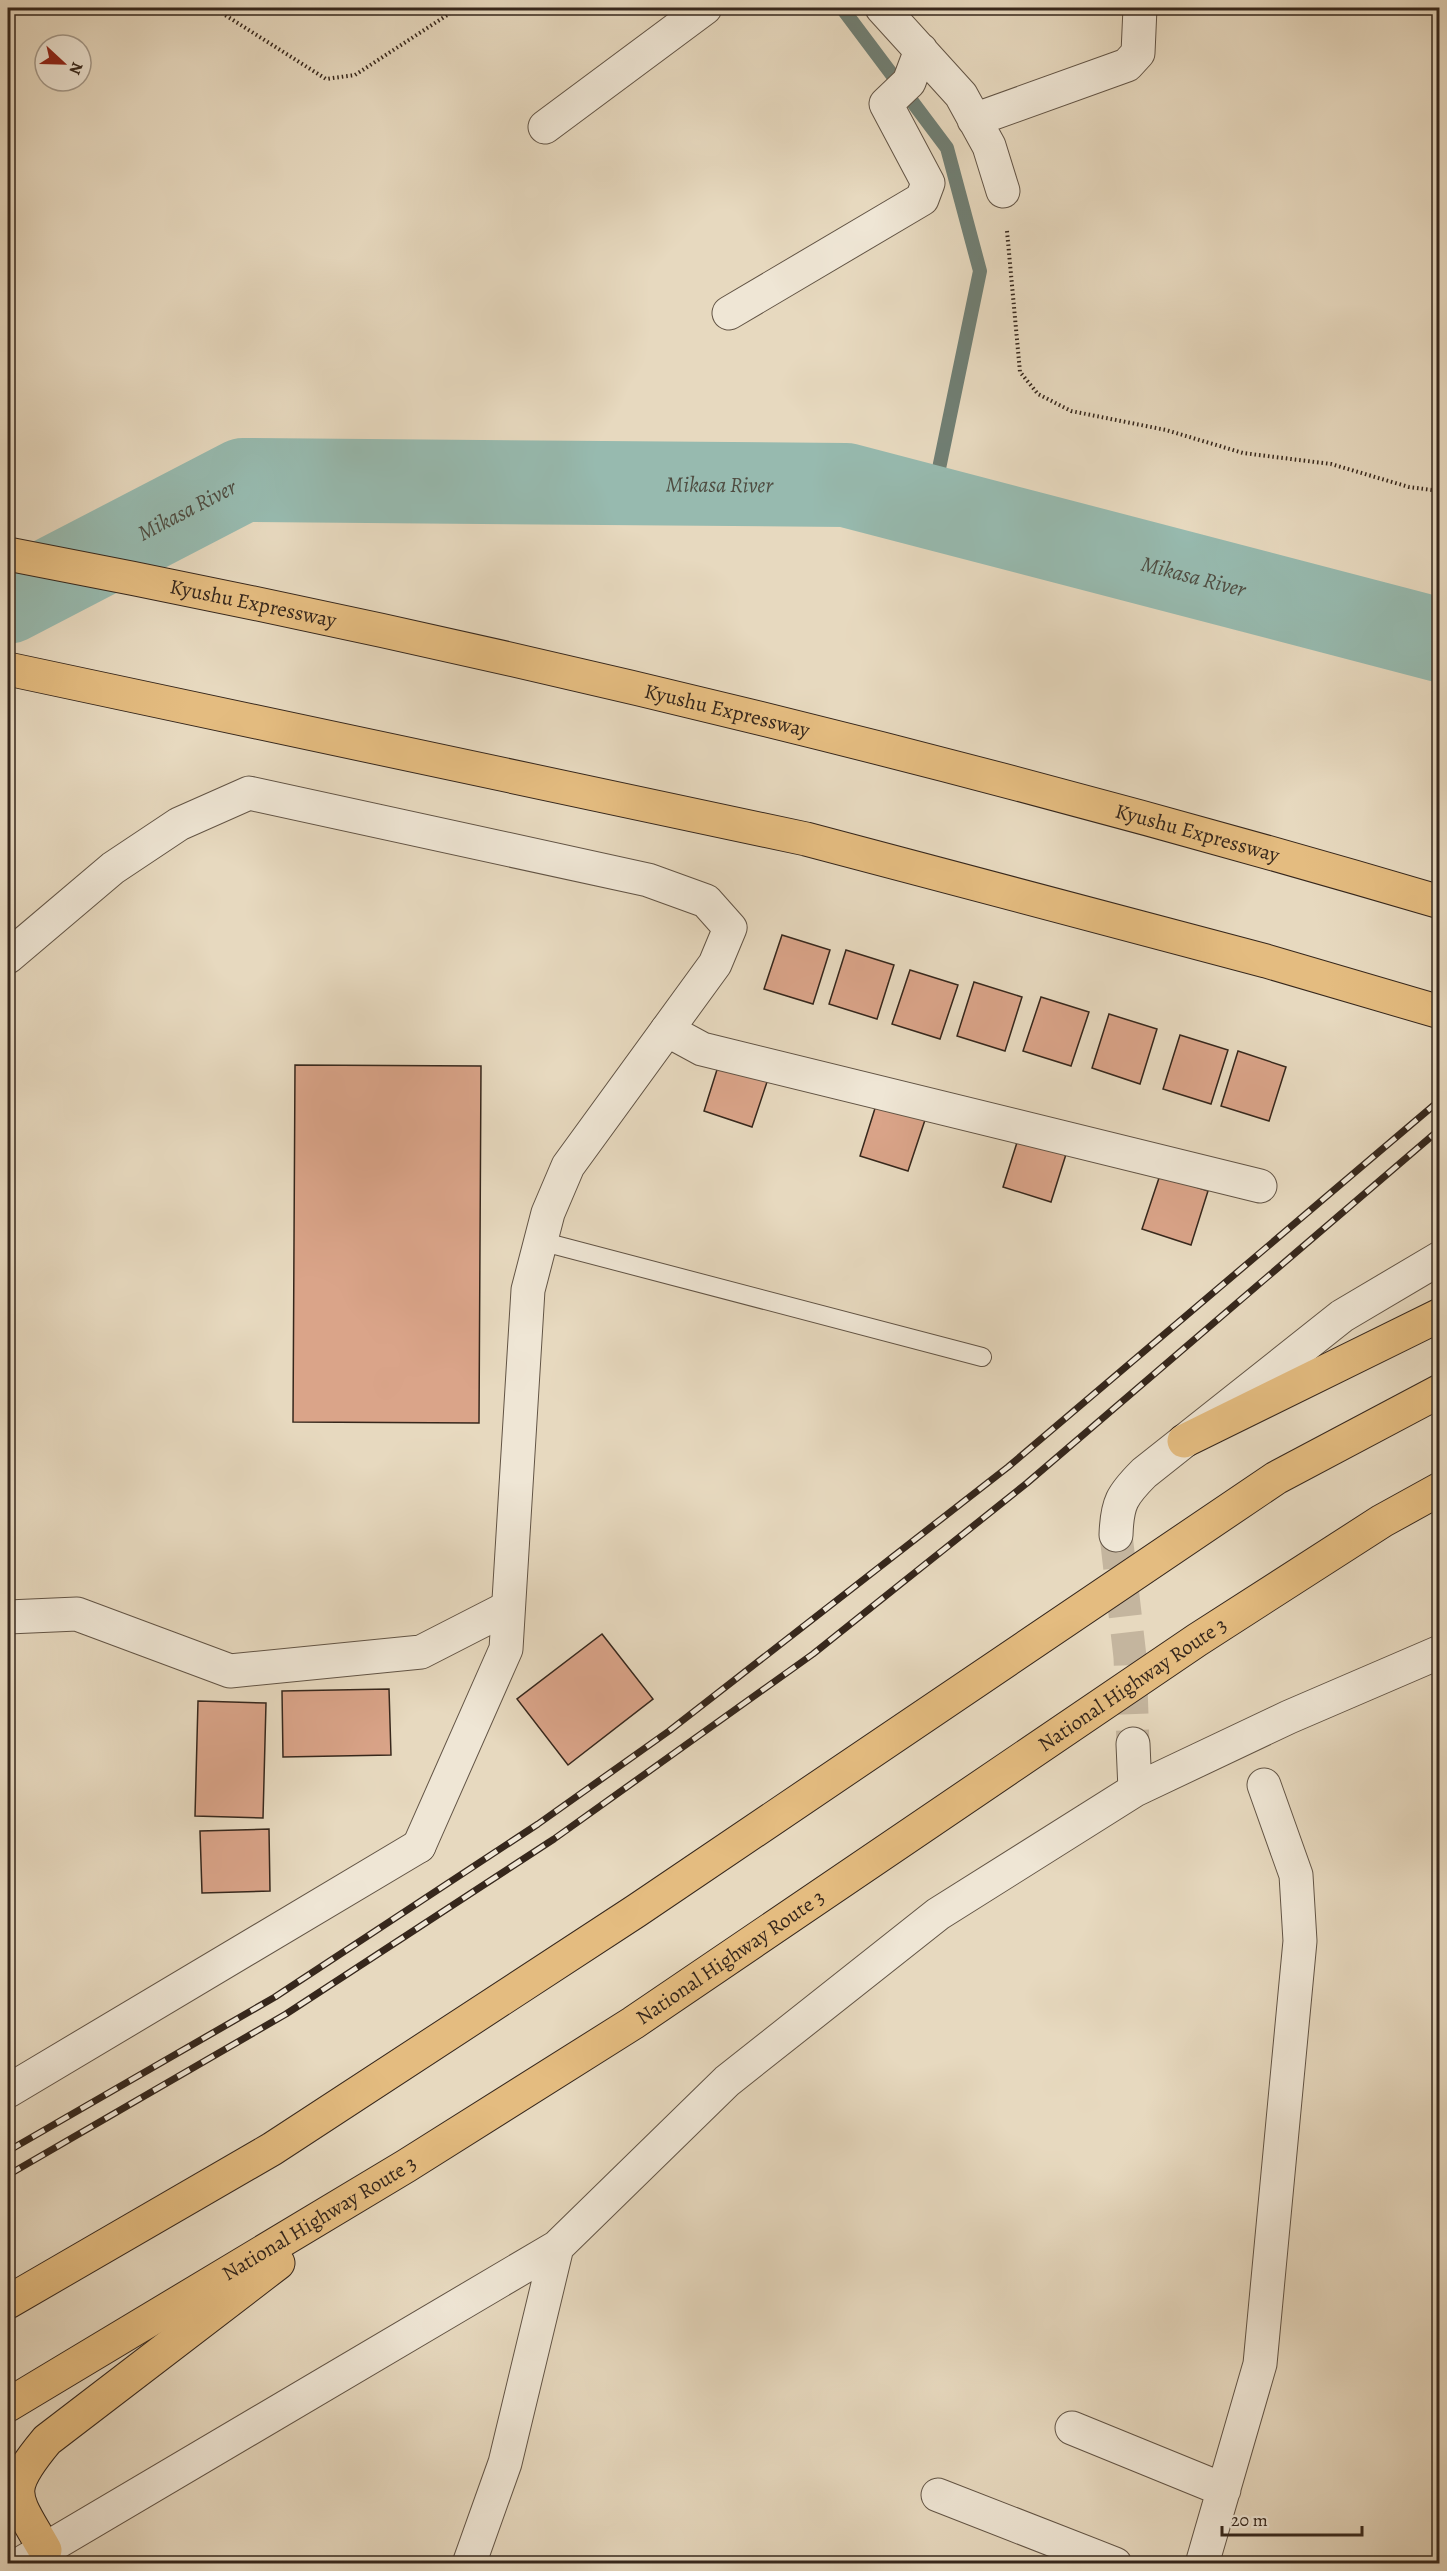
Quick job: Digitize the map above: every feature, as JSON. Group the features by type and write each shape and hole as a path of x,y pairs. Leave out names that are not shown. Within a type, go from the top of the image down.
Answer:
{"highway":[{"name":"Kyushu Expressway","path":"8,554 228,596 833,735 1306,863 1440,902"},
{"path":"8,669 806,838 1266,961 1440,1012"},
{"path":"1184,1441 1440,1315"},
{"path":"8,2302 272,2149 656,1898 1276,1478 1440,1391"},
{"name":"National Highway Route 3","path":"8,2405 406,2166 633,2023 1197,1640 1382,1521 1440,1489"},
{"path":"39,2559 16,2488 26,2465 47,2440 406,2166"}],"street":[{"path":"545,127 705,8"},
{"path":"882,8 961,95 989,146 1003,191"},
{"path":"974,120 1127,65 1138,53 1140,8"},
{"path":"729,313 922,199 928,183 886,104 909,82 921,50"},
{"path":"8,957 113,868 179,824 249,793 648,880 706,901 730,928 715,964 568,1166 548,1213 528,1290 506,1649 419,1846 8,2091"},
{"path":"668,1030 702,1049 1260,1185"},
{"path":"1116,1535 1117,1510 1126,1492 1184,1441 1342,1316 1440,1258"},
{"path":"8,1617 77,1614 230,1671 421,1652 507,1608"},
{"path":"39,2559 556,2247 728,2081 938,1914 1135,1790 1289,1717 1440,1652"},
{"path":"1133,1744 1135,1790"},
{"path":"1202,2564 1260,2364 1300,1941 1296,1875 1264,1785"},
{"path":"469,2564 505,2463 556,2247"},
{"path":"1072,2428 1224,2490"},
{"path":"939,2495 1115,2564"}],"lane":[{"path":"540,1241 982,1357"}],"path":[{"path":"213,8 326,79 355,75 458,8"},
{"path":"1003,191 1020,372 1038,394 1071,411 1166,430 1243,453 1331,464 1409,487 1440,491"}],"building":[{"path":"782,935 830,950 813,1004 764,989"},
{"path":"846,950 894,965 877,1019 829,1004"},
{"path":"910,970 958,985 940,1039 892,1024"},
{"path":"974,982 1022,997 1005,1051 957,1036"},
{"path":"1041,997 1089,1012 1071,1066 1023,1051"},
{"path":"1109,1014 1157,1029 1140,1084 1092,1068"},
{"path":"1180,1035 1228,1050 1211,1104 1163,1089"},
{"path":"1238,1051 1286,1067 1269,1121 1221,1106"},
{"path":"721,1057 770,1073 752,1127 704,1111"},
{"path":"295,1065 481,1066 479,1423 293,1422"},
{"path":"877,1102 926,1117 908,1171 860,1156"},
{"path":"1020,1133 1068,1148 1051,1202 1003,1187"},
{"path":"1160,1175 1208,1191 1191,1245 1142,1229"},
{"path":"602,1634 653,1699 568,1765 517,1699"},
{"path":"389,1689 391,1755 283,1757 282,1691"},
{"path":"198,1701 266,1703 263,1818 195,1816"},
{"path":"269,1829 270,1891 202,1893 200,1831"}],"waterway":[{"path":"842,8 947,148 980,271 931,507"},
{"name":"Mikasa River","path":"8,602 243,480 846,485 1440,640"}],"tunnel":[{"path":"1116,1535 1130,1657 1133,1744"}],"railway":[{"path":"8,2151 275,1997 538,1824 669,1731 1008,1467 1440,1100"},
{"path":"8,2175 286,2014 554,1839 813,1654 1027,1483 1440,1129"}]}
